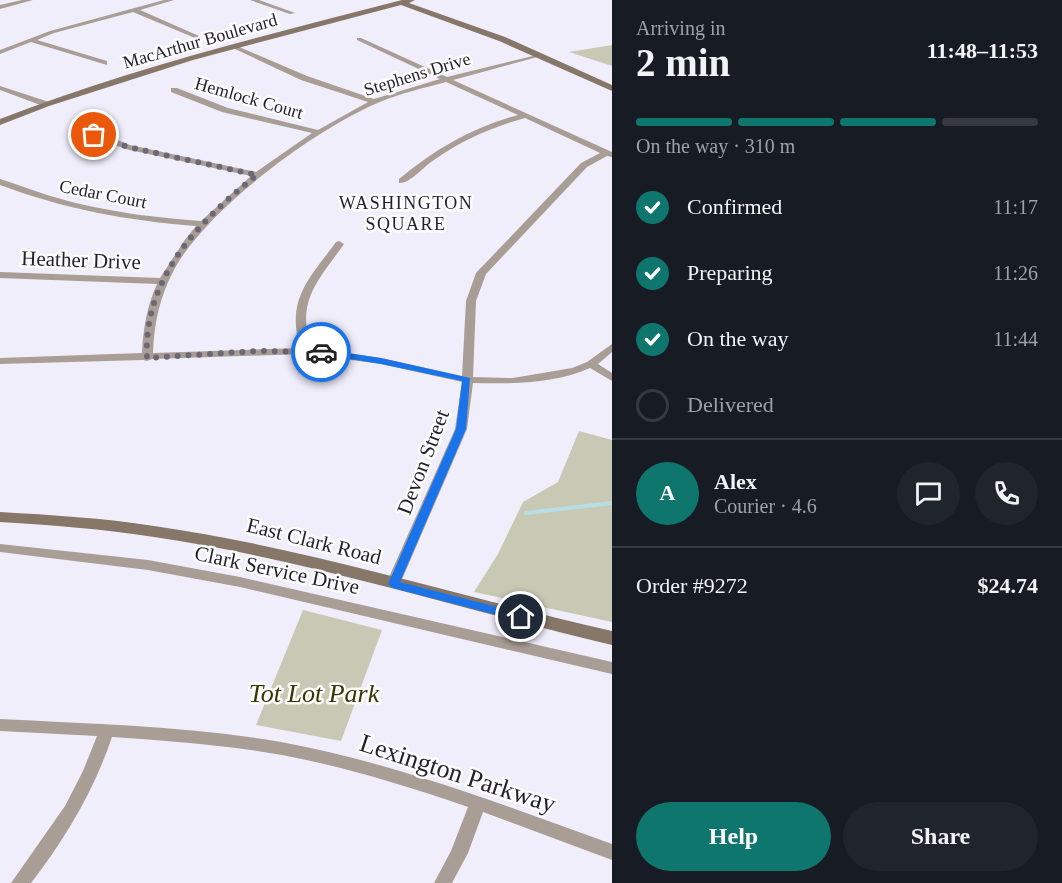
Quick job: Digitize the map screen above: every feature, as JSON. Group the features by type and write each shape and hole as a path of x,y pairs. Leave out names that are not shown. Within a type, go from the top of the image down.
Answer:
{"street":[{"path":"0,7 30,0"},
{"path":"0,52 30,39 171,0"},
{"path":"253,0 291,13"},
{"path":"402,1 539,55 612,88"},
{"name":"MacArthur Boulevard","path":"0,122 46,104 138,74 402,1"},
{"path":"133,10 196,36"},
{"path":"30,39 104,63"},
{"path":"359,39 609,154"},
{"path":"235,47 304,78 374,101"},
{"name":"Stephens Drive","path":"147,358 147,338 162,281 180,252 202,224 257,175 317,132 374,101 539,55"},
{"path":"0,88 46,104"},
{"name":"Hemlock Court","path":"174,90 225,110 317,132"},
{"path":"402,181 425,160 453,143 523,116"},
{"path":"75,126 128,147 257,175"},
{"name":"Devon Street","path":"393,584 461,429 467,380 470,307 473,291 481,273 584,165 609,154"},
{"name":"Cedar Court","path":"0,182 41,198 104,214 202,224"},
{"path":"306,351 300,331 299,305 308,287 339,244"},
{"name":"Heather Drive","path":"0,275 162,281"},
{"path":"0,361 147,358 214,352 306,351 381,361 467,380 531,380 591,364 612,347"},
{"path":"591,364 612,378"},
{"name":"East Clark Road","path":"0,517 60,519 162,531 286,556 612,638"},
{"name":"Clark Service Drive","path":"0,548 148,564 240,582 612,668"},
{"name":"Lexington Parkway","path":"0,725 184,736 282,749 395,775 612,852"},
{"path":"20,883 56,837 96,764 107,730"},
{"path":"443,883 459,853 478,803"}],"green space":[{"path":"612,45 612,66 569,52"},
{"path":"579,431 612,440 612,622 474,592 498,554 523,502 558,482"},
{"name":"Tot Lot Park","path":"303,610 382,630 341,741 256,725"}],"waterway":[{"path":"526,513 612,503"}],"way so far":[{"path":"94,135 128,147 257,175 207,217 180,252 162,281 153,308 147,338 147,358 214,352 321,352"}],"district":[{"name":"WASHINGTON SQUARE","path":"406,213"}],"route":[{"path":"321,352 381,361 467,380 461,429 402,568 393,584 521,617"}]}
